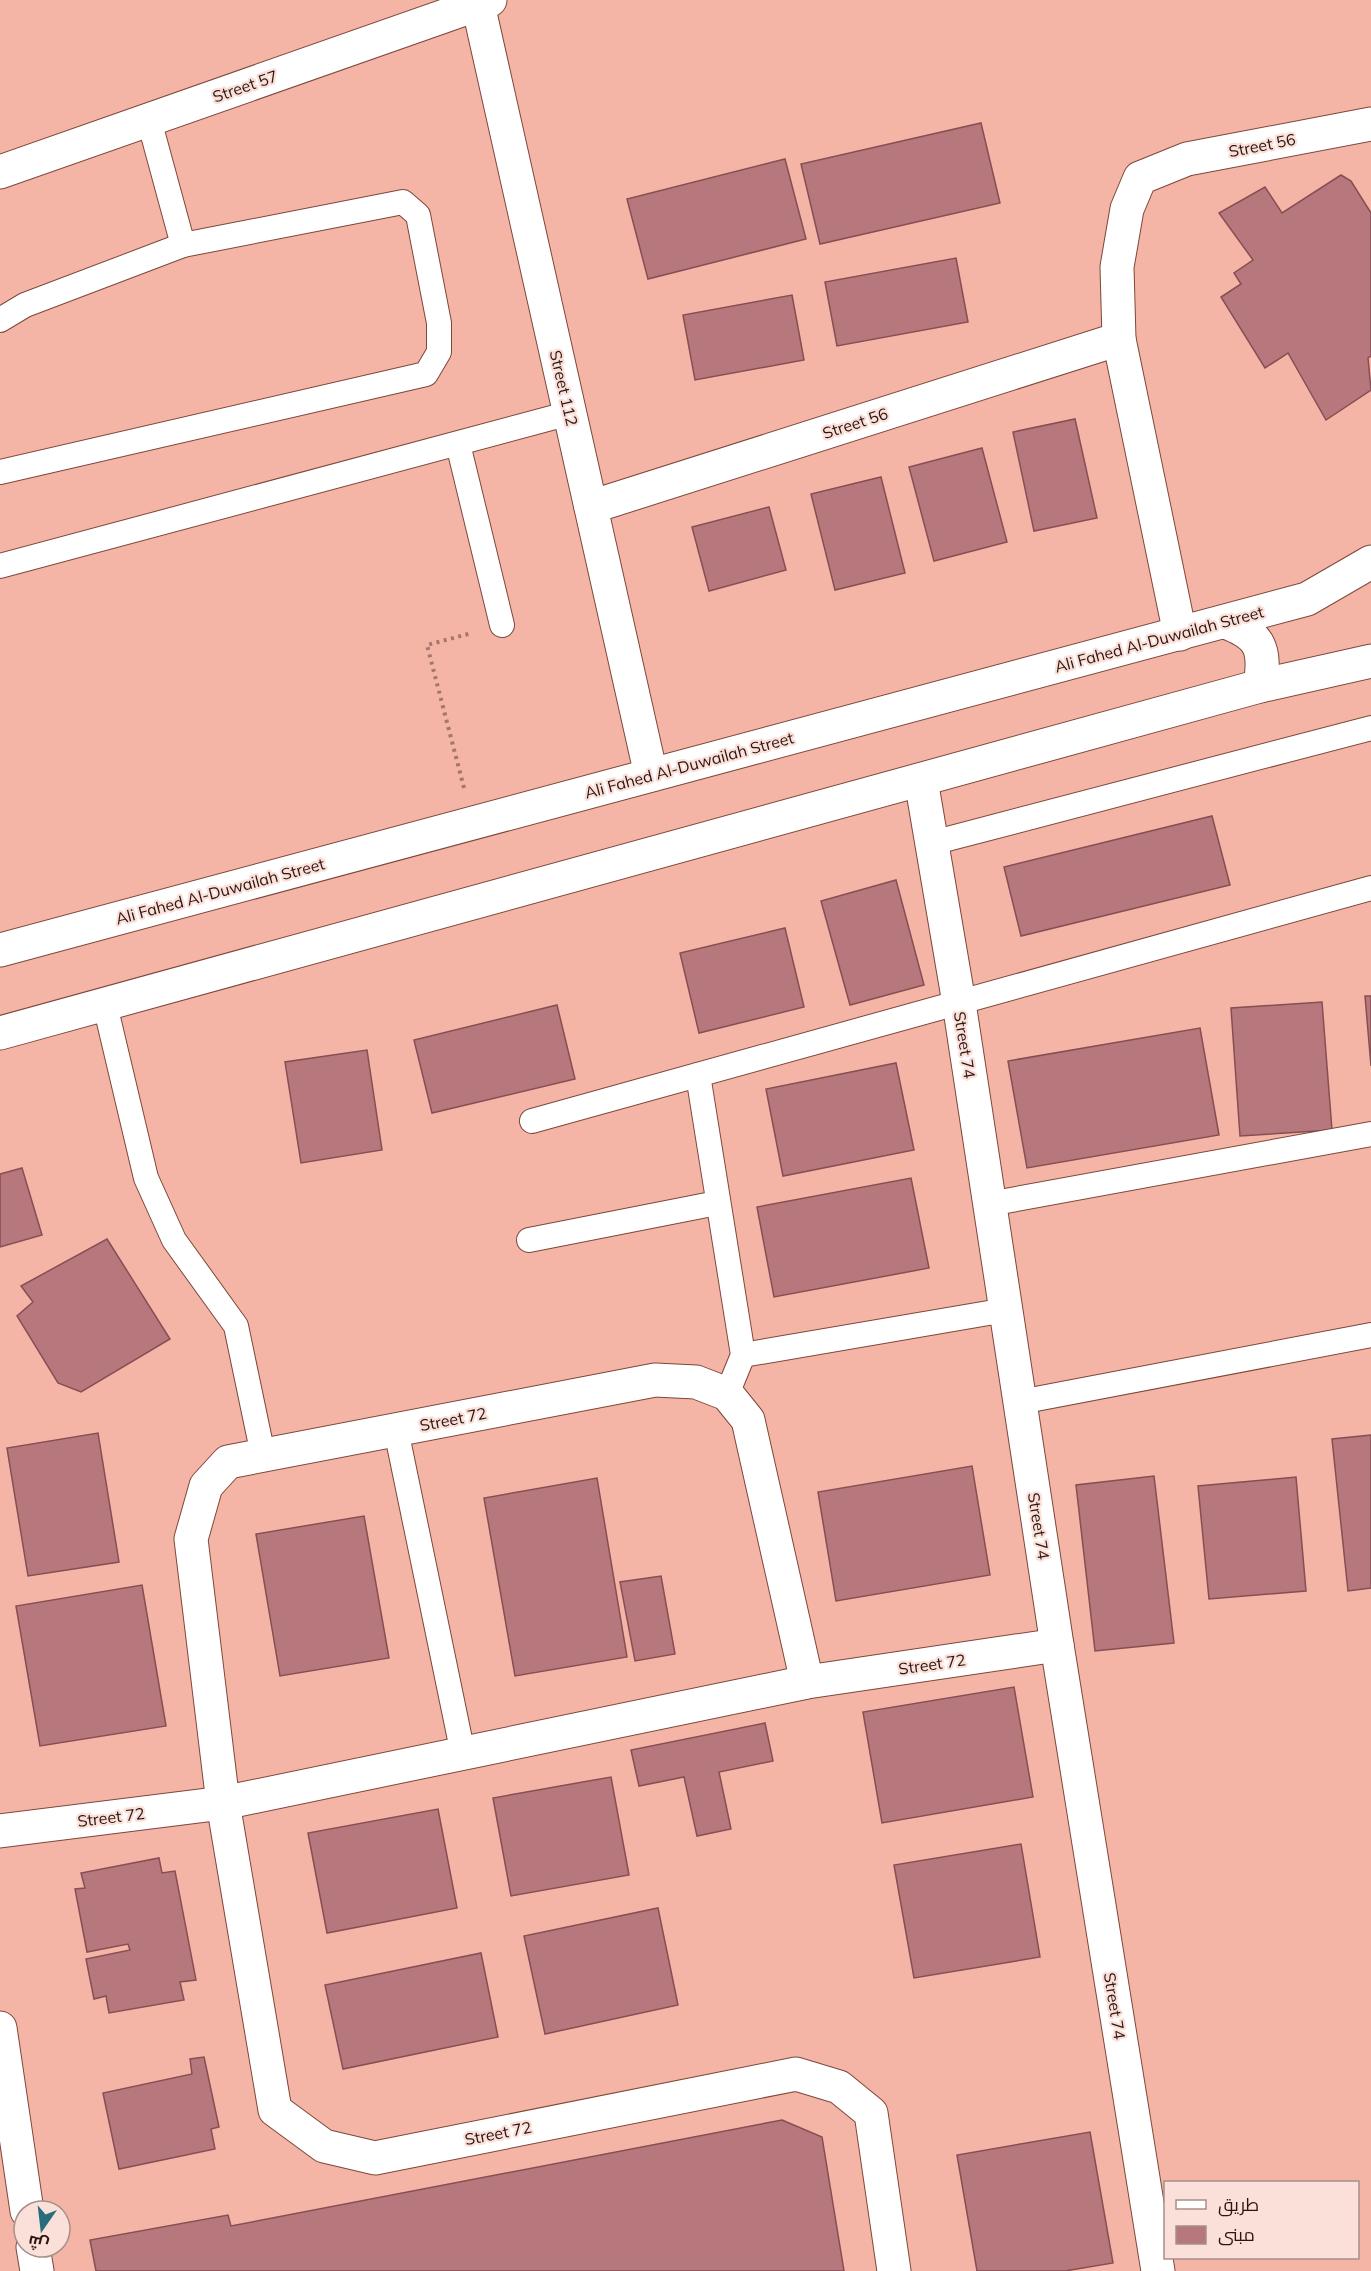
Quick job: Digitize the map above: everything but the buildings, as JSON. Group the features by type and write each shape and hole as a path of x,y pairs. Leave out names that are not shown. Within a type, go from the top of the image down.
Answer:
{"street":[{"name":"Street 57","path":"0,172 482,1"},
{"name":"Street 112","path":"482,1 570,413 651,775"},
{"name":"Street 56","path":"1180,634 1119,339 1117,267 1127,208 1140,178 1187,159 1371,124"},
{"name":"Street 56","path":"591,507 1119,339"},
{"name":"Ali Fahed Al-Duwailah Street","path":"0,950 1307,599 1371,562"},
{"path":"1225,622 1245,629 1256,640 1263,663 1260,686"},
{"path":"0,1033 1260,686 1371,661"},
{"name":"Street 74","path":"921,780 959,1003 1057,1645 1158,2271"},
{"name":"Street 72","path":"807,1682 748,1420 727,1394 696,1382 655,1380 228,1462 206,1486 191,1539 223,1803 275,2110 324,2146 375,2158 796,2074 839,2087 871,2113 894,2271"},
{"name":"Street 72","path":"0,1832 223,1803 807,1682 1057,1645"},
{"path":"0,2028 6,2115 24,2199"}],"lane":[{"path":"149,120 183,245"},
{"path":"0,320 25,304 183,245 403,202 418,215 439,323 439,352 426,374 0,472"},
{"path":"0,566 570,413"},
{"path":"458,444 502,626"},
{"path":"932,843 1371,728"},
{"path":"532,1121 1371,888"},
{"path":"105,1005 146,1178 174,1240 236,1326 262,1455"},
{"path":"698,1076 743,1355 727,1394"},
{"path":"989,1204 1371,1134"},
{"path":"529,1240 717,1203"},
{"path":"743,1355 1006,1310"},
{"path":"1020,1402 1371,1335"},
{"path":"396,1430 463,1754"}],"path":[{"path":"473,824 427,645 502,626"}]}
